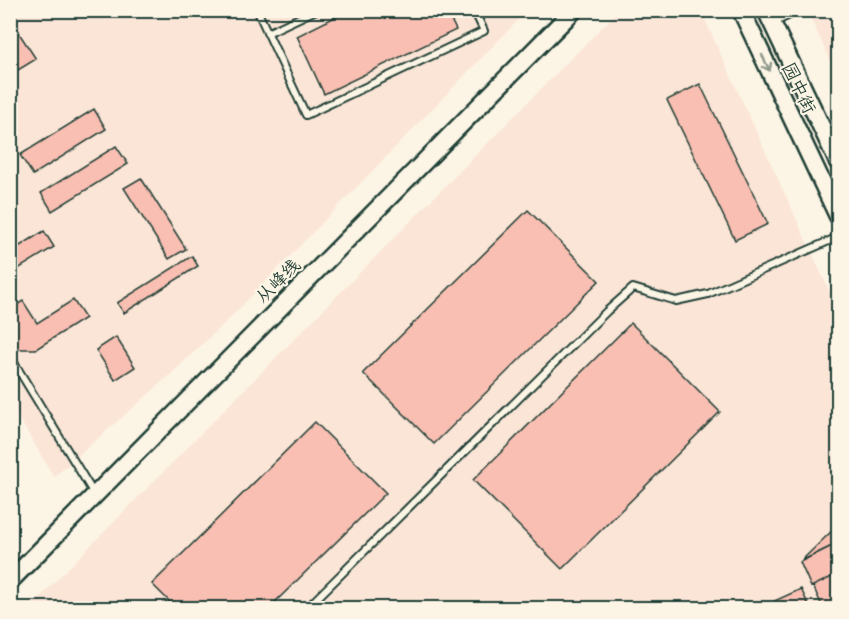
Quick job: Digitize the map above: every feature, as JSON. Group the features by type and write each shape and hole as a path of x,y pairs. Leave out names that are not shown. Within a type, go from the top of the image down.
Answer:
{"street":[{"name":"从峰线","path":"10,581 574,10"},
{"name":"园中街","path":"741,10 838,216"},
{"name":"园中街","path":"769,17 838,162"}],"lane":[{"path":"256,10 306,115 484,31 474,10"},
{"path":"267,33 316,10"},
{"path":"769,17 800,10"},
{"path":"307,609 607,311 633,288 676,301 708,294 838,237"},
{"path":"10,356 94,496"}],"shaded area":[{"path":"11,11 527,11 235,313 169,376 54,477 11,405"},
{"path":"618,11 701,11 838,310 838,608 29,608"},
{"path":"807,11 838,11 838,77"}],"building":[{"path":"349,10 446,10 456,30 324,94 297,36"},
{"path":"13,24 36,59 10,75 10,25"},
{"path":"700,84 768,224 735,240 667,100"},
{"path":"94,109 106,129 33,175 20,155"},
{"path":"116,146 128,164 52,211 41,193"},
{"path":"141,178 186,249 169,259 124,188"},
{"path":"528,210 599,281 434,444 363,373"},
{"path":"44,231 54,247 10,274 10,252"},
{"path":"192,256 198,266 124,313 117,303"},
{"path":"73,300 85,318 36,349 18,349 10,338 10,309 23,301 37,323"},
{"path":"631,323 720,412 562,569 473,480"},
{"path":"116,337 135,367 115,380 96,350"},
{"path":"315,422 386,493 269,608 176,608 152,584"},
{"path":"838,525 838,543 801,561"},
{"path":"838,543 838,574 811,587 800,562"},
{"path":"838,574 838,608 823,608 813,586"},
{"path":"801,589 810,608 773,608 770,603"}]}
